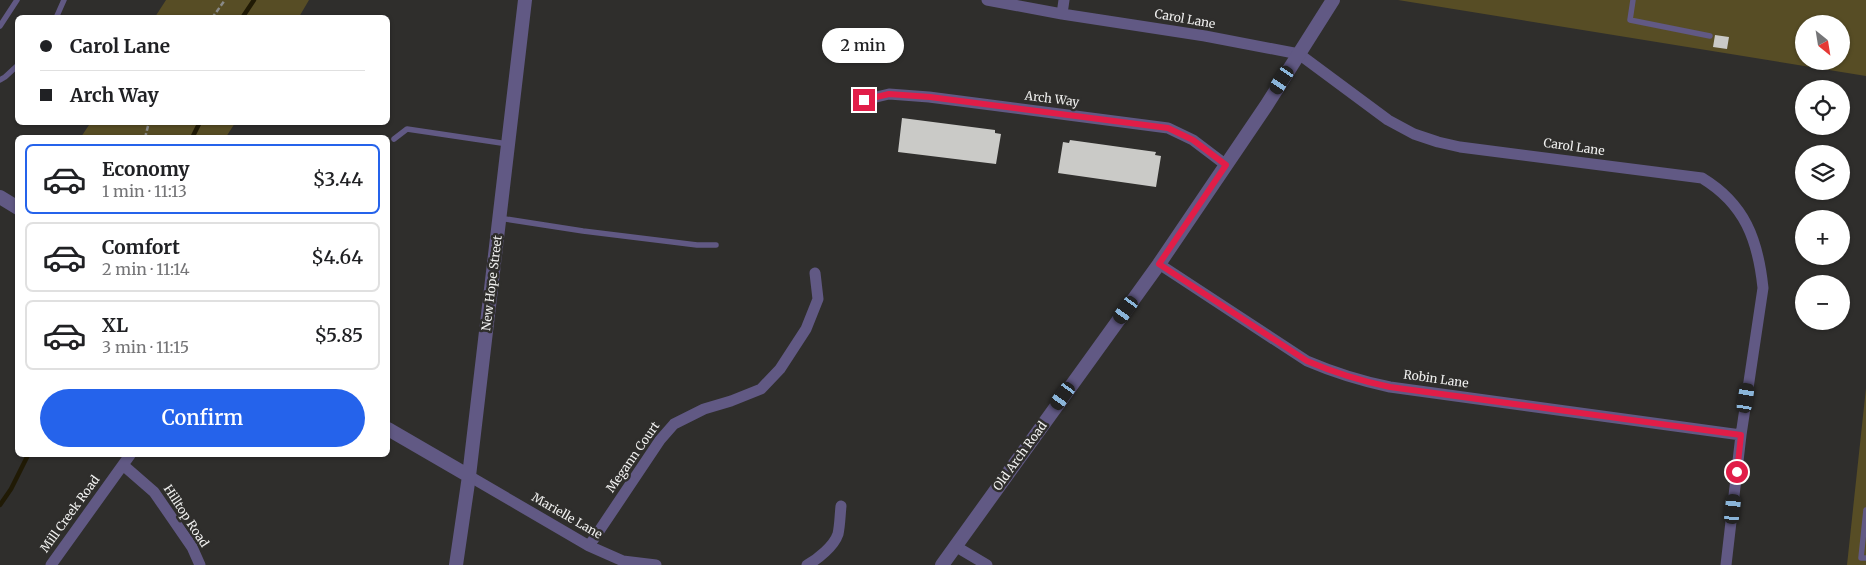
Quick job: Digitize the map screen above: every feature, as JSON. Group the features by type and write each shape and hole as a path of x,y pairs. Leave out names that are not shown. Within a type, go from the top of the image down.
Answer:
{"street":[{"name":"New Hope Street","path":"456,565 469,476 525,0"},
{"name":"Carol Lane","path":"987,0 1062,14 1205,36 1299,54 1388,120 1414,134 1438,142 1460,147 1702,178 1718,188 1734,204 1746,223 1755,244 1762,273 1763,288 1741,435 1726,565"},
{"path":"1062,14 1064,0"},
{"name":"Old Arch Road","path":"942,565 1159,264 1333,0"},
{"name":"Arch Way","path":"864,100 889,94 930,97 1168,128 1193,140 1226,165"},
{"path":"0,198 15,206"},
{"name":"Robin Lane","path":"1159,264 1307,361 1360,381 1390,387 1741,435"},
{"name":"Megann Court","path":"589,546 660,440 674,424 704,409 761,389 780,369 806,329 818,299 815,273"},
{"path":"390,430 469,476"},
{"name":"Mill Creek Road","path":"50,565 129,457"},
{"name":"Hilltop Road","path":"123,465 154,492 192,547 200,565"},
{"name":"Marielle Lane","path":"469,476 589,546 623,561 656,565"},
{"path":"807,565 815,560 837,535 841,506"},
{"path":"955,546 987,565"}],"lane":[{"path":"0,26 17,0"},
{"path":"57,15 64,0"},
{"path":"1633,0 1630,20 1710,36"},
{"path":"0,80 15,68"},
{"path":"394,139 408,129 508,144"},
{"path":"499,218 583,232 716,245"},
{"path":"1864,558 1866,510"}],"path":[{"path":"214,15 225,0"}],"shaded area":[{"path":"166,0 309,0 300,15 156,15"},
{"path":"1398,0 1866,0 1866,76 1829,70 1850,70 1850,15 1795,15 1795,64"},
{"path":"89,125 234,125 227,135 82,135"},
{"path":"1866,388 1866,565 1847,565"}],"building":[{"path":"1715,35 1729,37 1727,49 1713,47"},
{"path":"902,118 995,130 995,133 1001,134 996,164 898,152"},
{"path":"1070,140 1156,152 1155,155 1161,156 1156,187 1058,173 1063,142 1069,143"}],"waterway":[{"path":"244,15 254,0"},
{"path":"194,135 198,125"},
{"path":"0,505 11,489 27,457"}],"route":[{"path":"864,100 889,94 930,97 1168,128 1193,140 1226,165 1159,264 1307,361 1360,381 1390,387 1741,435 1737,472"}]}
